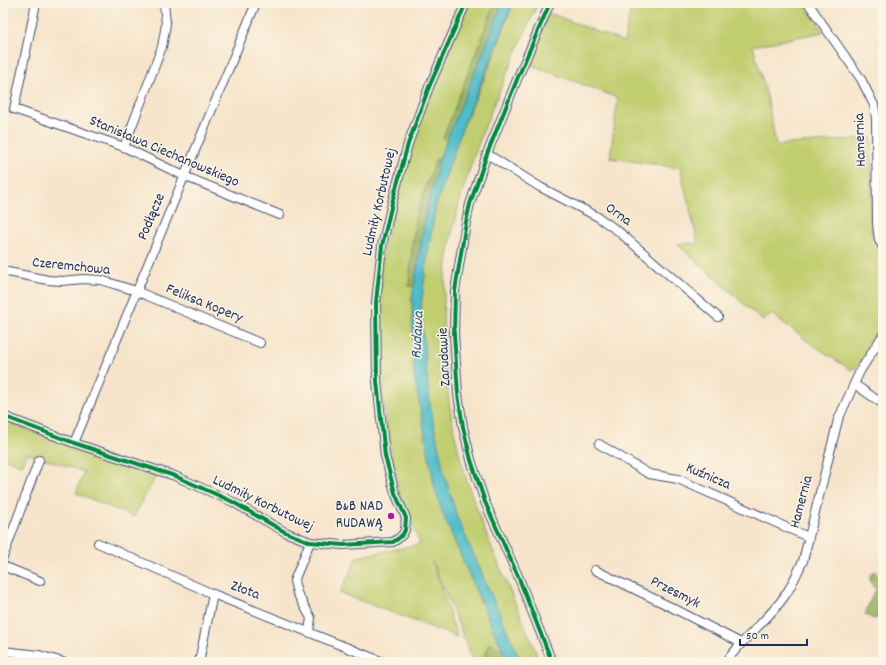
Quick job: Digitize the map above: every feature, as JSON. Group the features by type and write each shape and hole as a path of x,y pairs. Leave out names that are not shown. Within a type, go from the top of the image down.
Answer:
{"street":[{"name":"Stanisława Ciechanowskiego","path":"36,3 14,109 124,147 184,176 280,215"},
{"path":"124,147 162,47 166,24 164,3"},
{"name":"Podłącze","path":"74,443 256,3"},
{"name":"Ludmiły Korbutowej","path":"3,416 74,443 175,476 231,501 286,532 310,542 343,544 394,542 403,534 405,530 406,518 395,493 385,456 378,381 376,302 382,246 408,144 429,87 466,3"},
{"name":"Zarudawie","path":"550,3 487,154 470,204 455,290 454,334 458,394 463,427 471,460 481,491 520,580 552,662"},
{"name":"Hamernia","path":"808,3 861,79 874,105 876,118 877,224 883,247"},
{"name":"Orna","path":"487,154 540,187 598,217 618,230 718,317"},
{"name":"Czeremchowa","path":"3,271 48,280 62,281 82,278 101,280 136,291"},
{"name":"Feliksa Kopery","path":"136,291 260,343"},
{"name":"Hamernia","path":"726,662 741,643 785,597 794,580 803,561 838,420 860,371 883,335"},
{"path":"854,384 883,404"},
{"name":"Kuźnicza","path":"599,444 649,474 678,479 808,537"},
{"path":"3,557 39,460"},
{"name":"Ludmiły Korbutowej","path":"309,631 311,618 297,594 294,581 310,542"},
{"name":"Złota","path":"98,543 214,594 383,662"},
{"path":"3,566 40,581"},
{"name":"Przesmyk","path":"595,570 741,643"},
{"path":"199,662 214,594"},
{"path":"3,650 63,662"}],"green space":[{"path":"467,3 502,3 462,102 412,298 414,375 442,512 493,630 509,662 474,662 432,561 457,637 340,593 357,557 420,544 399,493 384,415 380,344 380,262 403,171 420,117"},
{"path":"495,3 513,3 491,63 454,147 443,138"},
{"path":"511,3 538,3 489,116 459,204 447,264 443,326 444,358 452,422 467,481 493,550 540,662 521,662 457,517 444,473 430,406 421,306 436,205 462,128"},
{"path":"632,3 804,3 823,32 753,46 767,96 776,145 872,138 872,232 879,249 883,254 883,331 857,367 851,370 810,343 772,314 763,321 677,244 698,243 680,168 610,158 618,98 528,64 549,13 624,42"},
{"path":"436,159 445,163 437,195 422,286 409,286 416,214"},
{"path":"9,423 157,474 134,517 76,493 84,472 27,453 21,465 3,458 4,435 6,427"},
{"path":"875,571 880,581 883,579 883,613 874,619 865,615 876,590 870,582 870,575"},
{"path":"493,644 505,652 507,662 494,662 492,659 485,657 484,654 487,652 487,646"}],"water":[{"name":"Rudawa","path":"502,3 512,3 502,32 462,128 436,205 421,306 430,406 444,473 457,517 521,662 509,662 493,630 442,512 435,490 414,375 412,298 425,217 440,156 494,26"}],"cycle path":[{"path":"3,416 74,443 175,476 231,501 285,532 310,542 343,545 393,542 399,538 405,530 406,518 395,493 385,456 377,381 376,302 382,246 408,144 429,87 466,3"},
{"path":"550,3 487,154 470,204 455,291 454,334 458,394 463,427 471,460 485,502 518,576 552,662"}],"place":[{"name":"B&B NAD RUDAWĄ","path":"391,516"}]}
